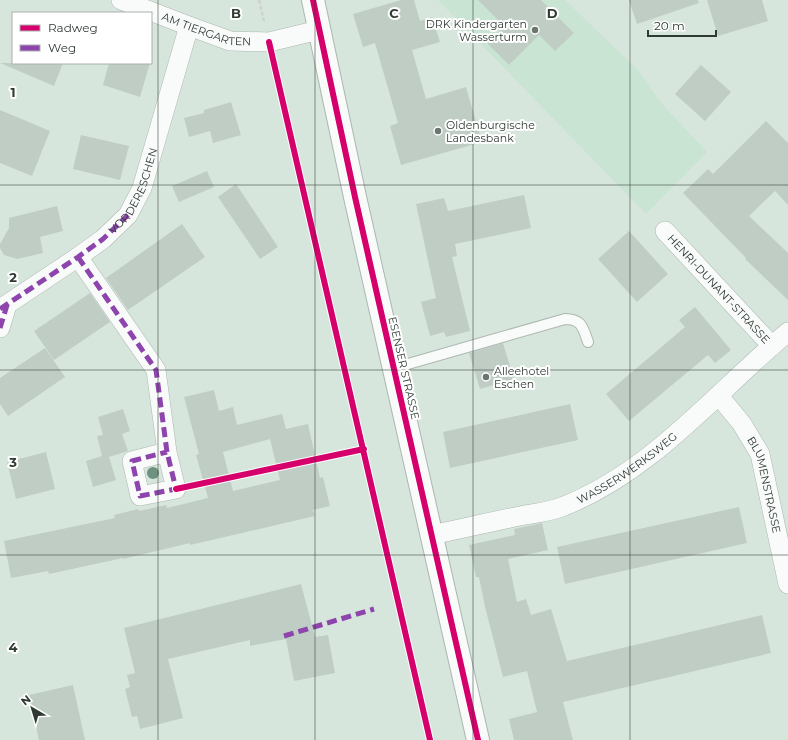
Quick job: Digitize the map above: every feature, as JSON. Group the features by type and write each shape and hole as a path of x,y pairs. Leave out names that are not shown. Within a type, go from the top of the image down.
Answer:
{"main road":[{"name":"ESENSER STRASSE","path":"313,0 478,740"}],"street":[{"name":"AM TIERGARTEN","path":"121,0 230,41 269,42 319,30"},
{"name":"VORDERESCHEN","path":"0,328 4,307 78,257 128,216 142,188 189,26"},
{"name":"HENRI-DUNANT-STRASSE","path":"665,232 772,346"},
{"path":"78,257 156,370 167,452"},
{"name":"WASSERWERKSWEG","path":"431,534 563,507 603,489 644,461 719,396 788,332"},
{"name":"BLUMENSTRASSE","path":"719,396 742,424 760,454 788,584"}],"lane":[{"path":"394,368 565,319 578,321 584,330 588,342"}],"path":[{"path":"269,42 430,740"}],"shaded area":[{"path":"438,0 565,0 637,69 663,105 707,152 646,214"}],"building":[{"path":"401,0 414,0 420,21 432,17 440,42 412,50 426,99 466,87 482,142 401,165 390,126 398,123 375,43 363,47 353,14"},
{"name":"DRK Kindergarten Wasserturm","path":"478,0 541,0 574,33 555,51 539,35 509,65 487,43 504,26"},
{"path":"629,0 698,0 699,3 637,24"},
{"path":"707,0 762,0 768,21 718,36"},
{"path":"0,63 63,64 54,86"},
{"path":"109,64 150,64 140,97 103,85"},
{"path":"701,65 731,92 705,121 675,94"},
{"path":"231,102 241,135 213,143 210,131 189,137 184,118 204,113 204,110"},
{"path":"0,110 50,131 32,176 0,163"},
{"path":"766,121 788,143 788,205 775,191 749,216 788,253 788,300 745,259 746,258 683,193 708,169 713,174"},
{"path":"81,135 129,146 120,180 73,169"},
{"path":"207,171 214,187 179,202 172,186"},
{"path":"236,184 278,247 260,259 218,197"},
{"path":"524,195 531,228 455,244 457,256 452,257 470,331 446,337 444,332 430,336 421,302 436,298 416,204 444,198 448,211"},
{"path":"57,206 63,231 40,237 43,253 17,259 4,255 0,248 0,244 9,228 9,218"},
{"path":"182,224 205,257 128,310 106,278"},
{"path":"629,231 668,274 637,302 598,259"},
{"path":"90,293 110,322 54,360 34,331"},
{"path":"695,307 731,350 715,363 708,355 629,421 606,394 685,327 679,320"},
{"path":"503,343 514,379 480,389 469,353"},
{"path":"45,348 65,377 8,416 0,404 0,378"},
{"path":"214,390 219,411 233,407 237,425 282,414 286,429 308,424 320,478 323,477 330,506 313,510 315,516 190,545 190,543 123,559 49,574 48,571 11,578 4,541 115,518 114,515 138,509 139,511 166,505 167,508 208,498 196,455 199,454 184,397","holes":["270,439 280,480 233,491 223,452"]},
{"path":"570,404 578,440 450,468 443,432"},
{"path":"123,409 130,431 122,434 128,451 109,457 116,480 93,487 86,461 102,456 97,436 103,435 98,417"},
{"path":"46,452 55,489 16,499 7,462"},
{"path":"739,507 747,543 565,584 557,547"},
{"path":"542,523 548,550 508,559 517,602 526,599 531,615 551,609 567,661 762,615 771,653 563,702 573,740 514,740 509,719 537,712 527,671 503,677 479,577 476,577 469,545 515,535 514,529"},
{"path":"301,584 315,637 328,635 335,673 294,681 286,639 250,646 250,640 168,659 183,718 140,729 137,716 132,717 125,689 130,687 127,675 135,673 124,628"},
{"path":"73,685 85,740 39,740 29,695"}],"marked path":[{"path":"0,309 103,239 128,215"},
{"path":"78,257 156,370 167,452 176,489 140,496 132,461 167,452"},
{"path":"0,328 7,305"},
{"path":"284,636 374,609"}],"cycle path":[{"path":"313,0 355,197 478,740"},
{"path":"269,42 430,740"},
{"path":"176,489 364,449"}],"place":[{"name":"DRK Kindergarten Wasserturm","path":"535,30"},
{"name":"Oldenburgische Landesbank","path":"438,131"},
{"name":"Alleehotel Eschen","path":"486,377"}]}
